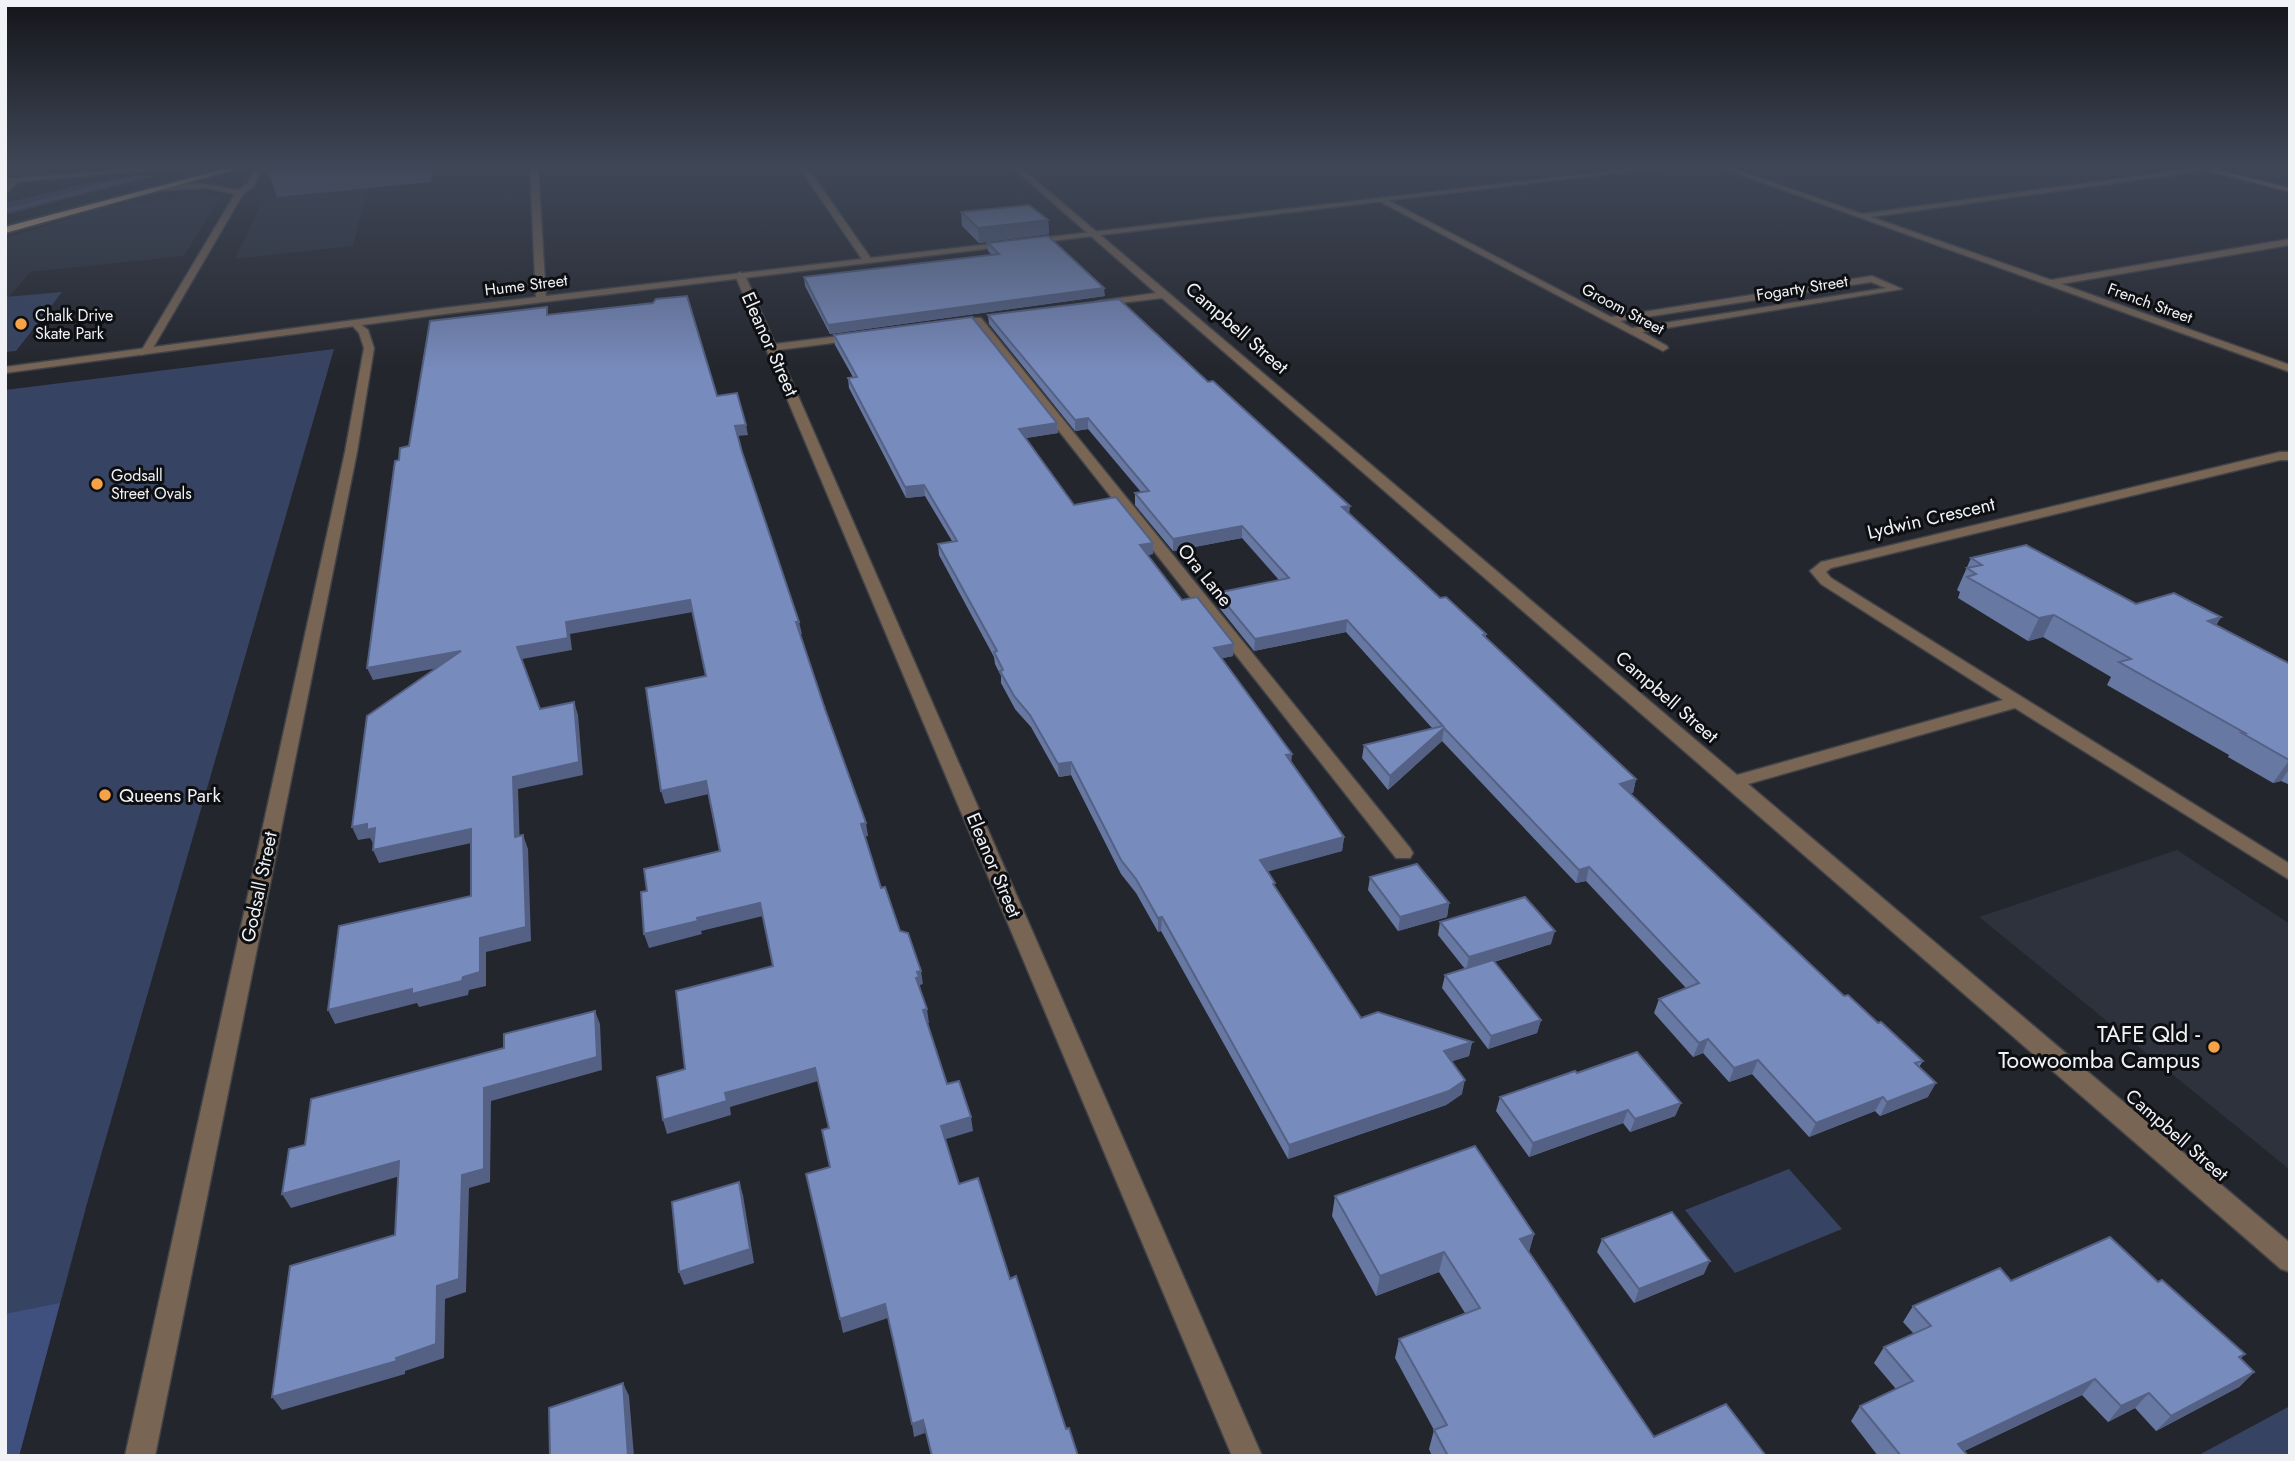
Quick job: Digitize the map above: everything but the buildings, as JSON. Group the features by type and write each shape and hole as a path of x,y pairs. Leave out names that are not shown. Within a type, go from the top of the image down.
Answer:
{"street":[{"path":"148,348 215,235"},
{"path":"538,235 541,299"},
{"path":"850,235 867,260"},
{"name":"Hume Street","path":"5,361 148,348 1077,235"},
{"name":"Campbell Street","path":"1098,235 2290,1260"},
{"name":"Groom Street","path":"1450,235 1662,348"},
{"name":"French Street","path":"1915,235 2290,369"},
{"path":"2049,283 2290,242"},
{"name":"Eleanor Street","path":"740,275 1247,1456"},
{"name":"Fogarty Street","path":"1609,320 1872,279 1897,289 1631,331"},
{"path":"1085,306 1166,294"},
{"name":"Ora Lane","path":"977,320 1403,853"},
{"name":"Godsall Street","path":"140,1456 351,452 369,348 364,332 355,323"},
{"path":"772,348 868,335"},
{"name":"Hume Street","path":"5,370 148,348"},
{"name":"Lydwin Crescent","path":"2290,456 2276,457 1818,569 1821,578 2290,873"},
{"path":"1733,782 2016,702"}],"shaded area":[{"path":"14,235 197,235 184,256 30,272 8,298 5,297 5,238"},
{"path":"246,235 356,235 353,246 235,259"},
{"name":"Chalk Drive Skate Park","path":"62,292 16,351 5,352 5,297"},
{"name":"Queens Park","path":"334,349 88,1200 19,1456 5,1456 5,390"},
{"name":"TAFE Qld - Toowoomba Campus","path":"2177,850 2290,924 2290,1170 1979,917"},
{"path":"1789,1169 1842,1229 1735,1273 1685,1210"},
{"path":"60,1303 19,1456 5,1456 5,1314"},
{"path":"2290,1406 2290,1456 2197,1456"}],"place":[{"name":"Chalk Drive Skate Park","path":"21,324"},
{"name":"Godsall Street Ovals","path":"97,484"},
{"name":"Queens Park","path":"105,795"},
{"name":"TAFE Qld - Toowoomba Campus","path":"2214,1047"}]}
